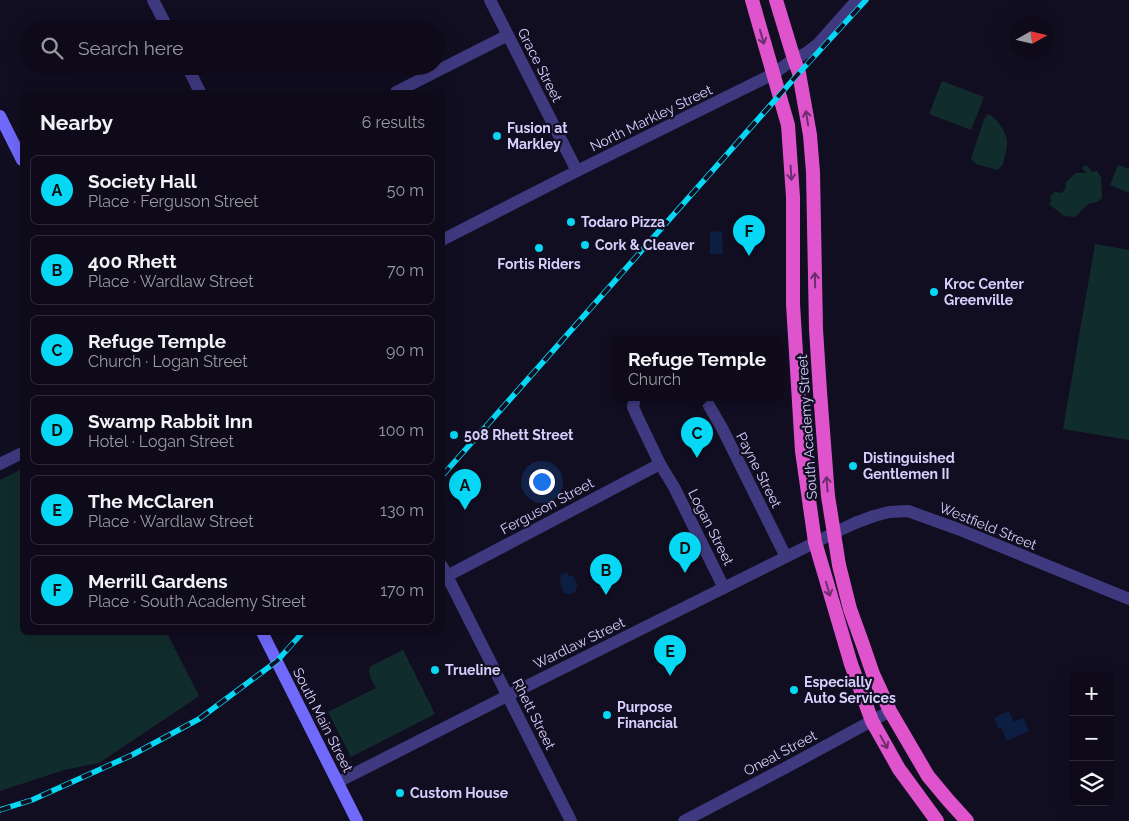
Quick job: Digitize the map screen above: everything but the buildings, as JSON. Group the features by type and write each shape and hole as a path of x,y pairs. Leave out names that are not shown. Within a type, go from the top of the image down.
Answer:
{"highway":[{"name":"South Academy Street","path":"752,0 788,125 793,197 793,304 802,452 815,542 851,664 872,721 899,769 937,821"},
{"name":"South Academy Street","path":"776,0 794,59 800,72 810,135 813,172 816,329 820,392 828,496 838,566 850,609 873,674 890,711 928,776 967,821"}],"main road":[{"path":"1,119 20,156"},
{"name":"South Main Street","path":"264,635 358,821"}],"street":[{"path":"153,0 163,20"},
{"name":"Grace Street","path":"490,0 577,171"},
{"name":"North Markley Street","path":"445,238 773,74 818,44 857,0"},
{"path":"445,67 508,35"},
{"path":"192,75 199,90"},
{"path":"400,90 429,75"},
{"name":"Logan Street","path":"634,401 633,407 660,464 674,487 724,588"},
{"name":"Payne Street","path":"706,401 722,428 786,557"},
{"path":"0,464 20,454"},
{"name":"Ferguson Street","path":"445,571 660,464"},
{"name":"Westfield Street","path":"834,533 874,516 889,512 908,511 958,529 1129,599"},
{"name":"Wardlaw Street","path":"338,782 834,533"},
{"name":"Rhett Street","path":"445,571 571,821"},
{"name":"Oneal Street","path":"684,821 890,711"}],"green space":[{"path":"942,81 984,97 971,130 929,114"},
{"path":"988,114 1000,125 1007,140 1003,165 997,170 976,164 971,159 984,119"},
{"path":"1086,165 1091,172 1097,171 1101,177 1102,198 1097,202 1088,204 1075,217 1064,216 1049,204 1051,201 1050,197 1054,192 1062,193 1066,187 1065,183 1076,173 1087,173 1082,168"},
{"path":"1118,165 1129,169 1129,193 1110,185"},
{"path":"1095,244 1129,250 1129,440 1063,429"},
{"path":"20,470 20,635 168,635 199,696 99,763 64,770 0,791 0,480"},
{"path":"403,650 435,714 351,757 328,712 376,688 369,671 371,666"}],"water":[{"path":"722,231 723,254 710,254 710,232"},
{"path":"567,572 569,576 573,576 578,586 576,591 568,595 564,593 559,582 561,581 560,576"},
{"path":"1009,711 1014,722 1023,718 1029,731 1007,741 994,718"}],"railway":[{"path":"445,473 866,0"},
{"path":"0,810 32,800 132,755 199,719 277,661 300,635"}],"place":[{"name":"Fusion at Markley","path":"497,136"},
{"name":"Todaro Pizza","path":"571,222"},
{"name":"Cork & Cleaver","path":"585,245"},
{"name":"Fortis Riders","path":"539,248"},
{"name":"Merrill Gardens","path":"749,256"},
{"name":"Kroc Center Greenville","path":"934,292"},
{"name":"508 Rhett Street","path":"454,435"},
{"name":"Refuge Temple","path":"697,458"},
{"name":"Distinguished Gentlemen II","path":"853,466"},
{"name":"Society Hall","path":"465,510"},
{"name":"Swamp Rabbit Inn","path":"685,573"},
{"name":"400 Rhett","path":"606,595"},
{"name":"Trueline","path":"435,670"},
{"name":"The McClaren","path":"670,676"},
{"name":"Especially Auto Services","path":"794,690"},
{"name":"Purpose Financial","path":"607,715"},
{"name":"Custom House","path":"400,793"}]}
